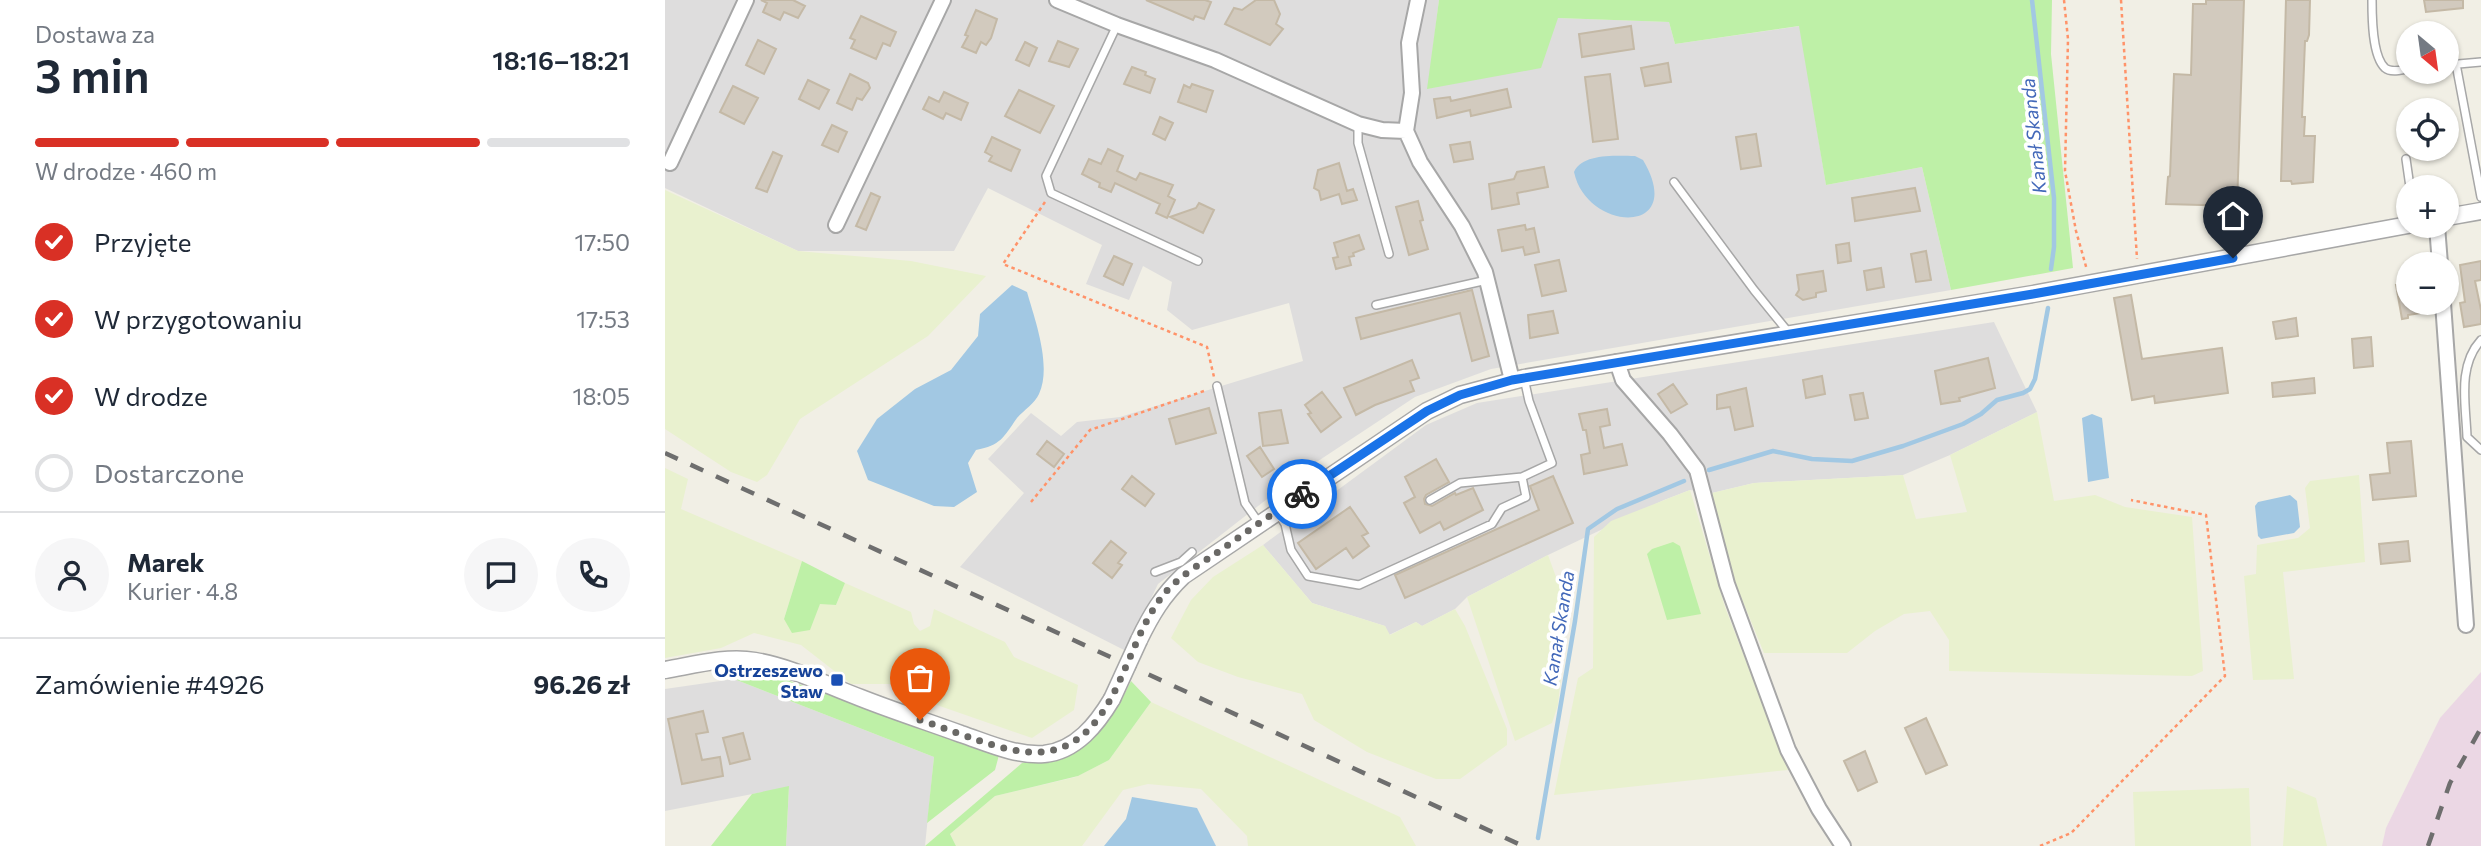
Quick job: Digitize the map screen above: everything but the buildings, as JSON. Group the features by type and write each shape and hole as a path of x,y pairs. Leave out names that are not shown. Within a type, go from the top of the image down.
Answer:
{"street":[{"path":"670,163 746,0"},
{"path":"837,225 943,0"},
{"path":"1057,0 1215,60 1358,124 1382,130 1406,131"},
{"path":"1417,0 1409,43 1412,93 1406,131 1419,162 1462,226 1487,280 1518,379"},
{"path":"2459,215 2481,211"},
{"path":"665,670 719,661 753,660 784,668 873,703 1015,752 1046,754 1067,747 1092,727 1112,699 1152,613 1187,565 1259,523 1427,411 1460,395 1518,379 2138,276 2396,227"},
{"path":"2444,315 2466,625"},
{"path":"1617,362 1623,380 1697,470 1727,584 1788,750 1819,809 1843,846"}],"lane":[{"path":"2372,0 2377,52 2384,67 2396,70"},
{"path":"1117,25 1047,176 1051,193 1198,261"},
{"path":"2459,64 2481,62"},
{"path":"2459,80 2481,197"},
{"path":"1358,124 1358,143 1389,254"},
{"path":"1674,182 1789,334"},
{"path":"1376,305 1487,280"},
{"path":"2481,340 2469,358 2465,376 2467,437 2481,450"},
{"path":"1430,500 1460,483 1522,477 1552,463 1518,379"},
{"path":"1217,386 1245,502 1259,523"},
{"path":"1277,511 1285,524 1291,550 1308,576 1359,585 1492,524 1502,508 1526,498 1522,477"},
{"path":"1155,572 1187,565 1192,552"}],"path":[{"path":"2064,0 2068,38 2065,171 2089,284"},
{"path":"2121,0 2138,276"},
{"path":"1031,502 1090,430 1217,386 1207,347 1003,264 1051,193"},
{"path":"2040,846 2071,833 2225,676 2206,515 2130,500"}],"shaded area":[{"path":"665,0 1439,0 1428,88 1558,18 1669,22 1675,44 1800,26 1826,185 1922,167 1951,290 1491,369 1415,397 1303,471 1158,584 1126,651 960,567 1024,493 988,459 1031,413 1061,436 1077,422 1120,417 1303,361 1289,303 1192,330 1167,310 1172,282 1143,266 1129,300 1086,284 1102,245 988,188 954,251 798,251 665,188"},
{"path":"1994,322 2037,412 1903,475 1754,483 1712,493 1690,490 1548,555 1467,597 1455,609 1422,626 1416,622 1389,635 1385,626 1312,603 1263,545 1426,425 1477,403"},
{"path":"2481,672 2481,846 2382,846 2386,828 2440,718"},
{"path":"734,679 934,757 925,846 786,846 789,787 665,811 665,689"}],"green space":[{"path":"1439,0 2052,0 2051,54 2073,268 1951,290 1922,167 1826,185 1799,26 1675,44 1669,22 1558,18 1541,68 1427,89"},
{"path":"665,190 798,251 911,261 986,276 928,336 800,419 767,475 757,482 731,472 665,429"},
{"path":"2037,412 2054,501 2095,495 2125,507 2192,517 2203,671 2192,676 1949,671 1949,640 1930,611 1904,614 1875,631 1847,653 1764,653 1732,575 1712,493 1754,483 1903,475 1916,519 1967,512 1950,455"},
{"path":"665,468 688,479 681,509 802,561 784,619 810,629 820,603 836,605 845,583 911,612 914,624 920,631 930,626 934,609 1005,642 1014,657 1078,685 1074,710 1032,738 911,696 894,684 851,684 801,645 754,633 721,648 665,658"},
{"path":"2359,475 2365,562 2283,572 2294,679 2253,680 2244,576 2256,574 2257,545 2298,538 2310,528 2305,488 2310,481"},
{"path":"1690,490 1725,607 1788,770 1554,795 1578,678 1593,668 1594,537 1611,521"},
{"path":"1673,542 1680,546 1701,614 1667,620 1647,554 1652,549"},
{"path":"1263,545 1312,603 1385,626 1390,635 1416,622 1422,626 1455,609 1465,626 1507,729 1507,745 1460,779 1436,779 1367,752 1314,720 1302,694 1238,677 1198,662 1171,638 1191,600 1213,577"},
{"path":"1548,555 1568,610 1558,705 1552,723 1515,741 1467,597"},
{"path":"802,561 845,583 836,605 820,604 810,630 792,633 784,619"},
{"path":"773,675 999,755 995,770 927,823 934,757 734,679"},
{"path":"1131,681 1151,702 1109,760 1078,776 995,796 950,834 956,846 925,846 1022,763 1066,754 1086,744 1102,728 1120,703"},
{"path":"1151,702 1400,817 1416,846 1248,846 1247,836 1201,789 1148,784 1123,790 1082,846 956,846 950,834 995,796 1076,777 1109,760"},
{"path":"789,786 786,846 711,846 752,794"},
{"path":"2287,786 2316,798 2327,846 2283,846"},
{"path":"2249,788 2251,846 2135,846 2133,792"}],"water":[{"path":"1635,156 1643,160 1653,185 1653,203 1644,213 1630,217 1613,215 1597,207 1583,192 1574,172 1578,166 1585,161 1601,157"},
{"path":"1012,285 1027,292 1041,343 1043,383 1037,397 1004,436 991,446 976,450 968,463 977,492 954,507 934,506 868,480 857,451 877,419 915,389 951,370 978,336 980,314"},
{"path":"2092,414 2102,418 2109,478 2088,482 2082,418"},
{"path":"2290,495 2297,501 2300,527 2294,533 2261,539 2258,536 2255,506 2258,502"},
{"path":"1132,797 1197,808 1216,846 1104,846 1126,819"}],"waterway":[{"name":"Kanał Skanda","path":"2032,0 2054,198 2051,269"},
{"name":"Kanał Skanda","path":"1709,470 1773,451 1812,459 1852,461 1963,424 1981,414 1997,400 2030,389 2035,379 2048,308"},
{"name":"Kanał Skanda","path":"1538,838 1588,529 1617,509 1684,481"}],"railway":[{"path":"665,453 1523,846"},
{"path":"2428,846 2450,783 2481,728"}],"way so far":[{"path":"920,720 1015,752 1046,754 1067,747 1085,735 1100,719 1152,613 1165,593 1183,576 1302,494"}],"place":[{"name":"Ostrzeszewo Staw","path":"837,680"}],"route":[{"path":"1302,494 1427,411 1460,395 1512,380 2033,294 2233,258"}]}
